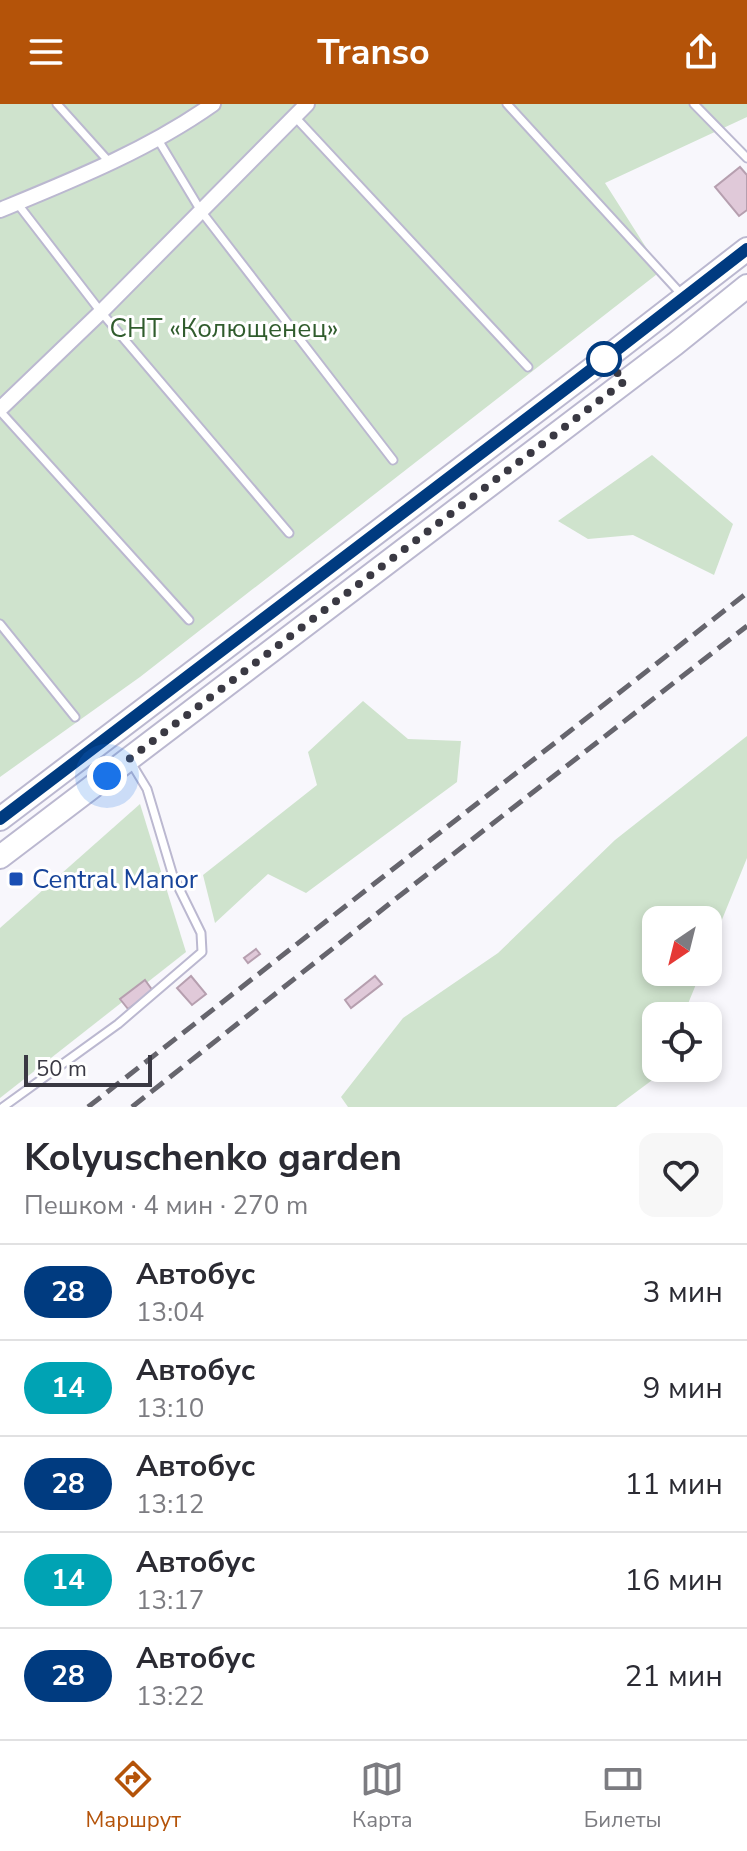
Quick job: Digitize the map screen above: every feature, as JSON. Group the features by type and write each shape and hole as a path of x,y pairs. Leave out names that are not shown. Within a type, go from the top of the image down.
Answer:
{"main road":[{"path":"0,819 747,249"},
{"path":"0,857 747,286"},
{"path":"684,297 703,321"}],"street":[{"path":"0,210 111,164 213,104"},
{"path":"0,410 307,104"}],"lane":[{"path":"57,104 111,164"},
{"path":"507,104 684,297"},
{"path":"694,104 747,158"},
{"path":"295,117 528,367"},
{"path":"157,138 201,211 393,460"},
{"path":"17,203 101,312 289,533"},
{"path":"0,410 189,620"},
{"path":"0,624 75,717"},
{"path":"3,1107 118,1024 202,952 201,933 173,876 147,789 129,759"}],"green space":[{"name":"СНТ «Колющенец»","path":"0,104 747,104 747,117 605,183 661,271 140,677 0,777"},
{"path":"652,455 733,524 714,575 633,535 588,539 558,521"},
{"path":"363,701 408,739 461,741 457,782 306,893 268,874 215,923 203,875 317,785 308,752"},
{"path":"747,736 747,858 722,920 722,906 642,906 642,986 695,986 689,1002 642,1002 642,1082 650,1082 616,1107 348,1107 341,1097 403,1018 498,953 615,840"},
{"path":"140,804 186,952 0,1098 0,928"}],"building":[{"path":"740,167 747,175 747,210 739,216 715,187"},
{"path":"256,949 260,954 248,963 244,958"},
{"path":"191,976 206,994 192,1005 177,988"},
{"path":"375,976 382,984 351,1008 345,1000"},
{"path":"145,980 153,991 128,1009 120,999"}],"railway":[{"path":"88,1107 747,593"},
{"path":"132,1107 747,626"}],"bus line":[{"name":"28","path":"0,819 747,249"}],"place":[{"name":"Central Manor","path":"16,879"}],"route":[{"path":"107,776 625,381 604,359"}]}
